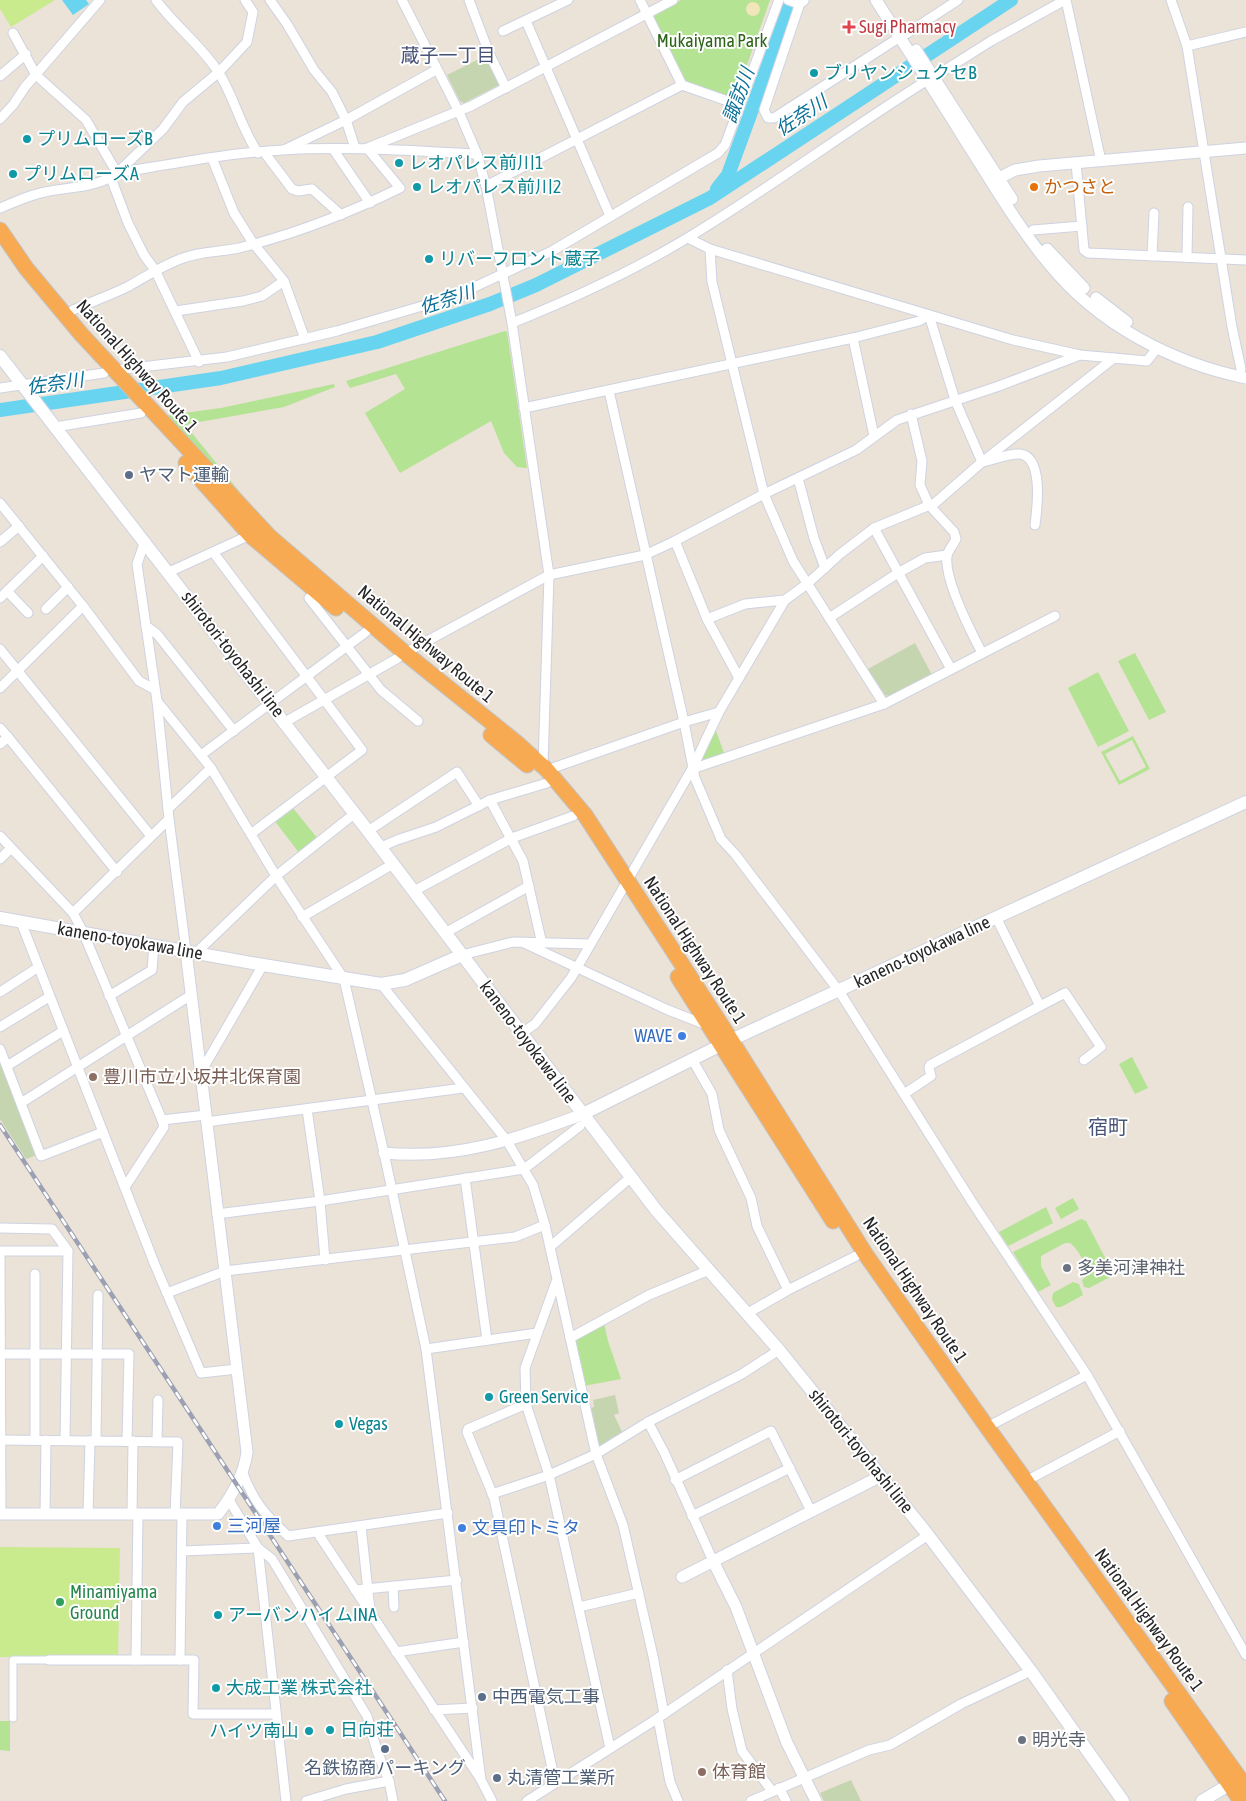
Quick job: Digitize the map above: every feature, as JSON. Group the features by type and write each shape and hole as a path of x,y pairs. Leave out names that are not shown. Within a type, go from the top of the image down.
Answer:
{"highway":[{"name":"National Highway Route 1","path":"0,230 26,268 110,372"},
{"name":"National Highway Route 1","path":"0,248 26,283 146,412 250,535 366,632 401,656"},
{"name":"National Highway Route 1","path":"146,412 270,537 401,656 546,773 585,815 709,1026 726,1043 866,1255 1240,1781 1241,1801"},
{"name":"National Highway Route 1","path":"546,773 573,816 626,885 726,1043 856,1256 1132,1642 1240,1781"}],"main road":[{"name":"shirotori-toyohashi line","path":"0,356 285,722 462,955"},
{"name":"kaneno-toyokawa line","path":"0,918 381,984 404,980 462,955 522,1032 582,1120 692,1059 1246,802"},
{"name":"shirotori-toyohashi line","path":"582,1120 631,1177 656,1210 779,1350 928,1535 1031,1671 1123,1801"},
{"path":"1202,1801 1240,1781"}],"street":[{"path":"156,0 168,16 219,72 240,114 245,134 292,189 298,191 312,189 341,216"},
{"path":"114,176 163,130 183,102 219,72 247,42 253,12 245,0"},
{"path":"270,0 287,24 314,70 332,92 346,120 355,148"},
{"path":"402,0 459,112 477,154 486,186 504,278 549,575 546,773"},
{"path":"469,0 489,53 506,88"},
{"path":"503,31 568,0"},
{"path":"640,0 682,86 739,105"},
{"path":"368,148 459,112 674,0"},
{"path":"0,388 110,372 199,362 305,339 453,297 504,278 718,153 725,145 779,0"},
{"path":"788,0 802,2 764,110 766,116 771,119 905,39 958,0"},
{"path":"876,0 905,39"},
{"path":"884,0 905,39 995,179 1036,248 1066,282 1105,316 1157,348 1183,360 1244,372"},
{"path":"512,321 594,287 688,238 929,77 1066,0 1101,161"},
{"path":"1171,0 1187,46 1220,257 1244,372"},
{"path":"0,119 97,1"},
{"path":"526,21 610,216"},
{"path":"1187,46 1246,32"},
{"path":"14,33 36,75 86,120 114,176 128,223 176,311 199,362"},
{"path":"0,76 26,54"},
{"path":"283,150 346,120 436,70"},
{"path":"486,186 682,86"},
{"path":"72,310 127,286 155,270 184,257 238,248 341,216 400,188 368,148"},
{"path":"0,208 28,196 114,176 212,158 261,152 368,148 477,154"},
{"path":"995,179 1015,170 1246,148"},
{"path":"333,149 370,203"},
{"path":"212,158 234,213 253,243 284,281 305,339"},
{"path":"1076,163 1084,250 1088,253 1220,257 1246,260"},
{"path":"995,179 1053,258 1080,285 1126,321 1172,347 1201,359 1244,372"},
{"path":"1187,256 1188,207"},
{"path":"1152,256 1154,213"},
{"path":"1033,230 1082,226"},
{"path":"688,238 710,248 1013,340 1080,355 1147,361 1157,348"},
{"path":"710,248 712,282 764,494 793,561 884,704"},
{"path":"176,311 243,301 262,296 284,281"},
{"path":"524,408 853,338 919,321 929,314"},
{"path":"929,314 955,400 982,462"},
{"path":"853,338 874,436"},
{"path":"285,722 325,698 549,575 645,555 764,494 856,450 897,420 999,386 1080,355"},
{"path":"522,1032 535,1024 577,968 589,944 626,885 692,769 719,712 785,600 874,528 935,503 982,462 1114,358"},
{"path":"609,391 684,722 692,769 721,839 735,854 839,991 1052,1325 1087,1375 1246,1655"},
{"path":"55,427 146,412"},
{"path":"912,414 922,461 920,485 929,506 954,532 956,539 947,555 960,610 982,653"},
{"path":"982,462 1018,454 1025,455 1036,470 1038,497 1035,525"},
{"path":"798,478 814,538 825,568"},
{"path":"0,503 83,606 139,681 154,689"},
{"path":"0,542 19,526"},
{"path":"874,528 952,669"},
{"path":"169,572 250,535"},
{"path":"68,1251 0,1252 0,1514 218,1514 229,1500 242,1472 247,1452 191,995 191,952 168,819 157,701 137,564 145,541"},
{"path":"675,541 707,619 739,678"},
{"path":"213,552 325,698 362,750 251,834"},
{"path":"828,618 898,573 926,558 947,555"},
{"path":"0,598 43,556"},
{"path":"46,609 68,587"},
{"path":"7,591 28,613"},
{"path":"309,598 368,675 382,690 418,721"},
{"path":"707,619 745,604 785,600"},
{"path":"0,688 83,606"},
{"path":"692,769 884,704 1055,616"},
{"path":"146,626 157,634 234,731"},
{"path":"201,755 366,632"},
{"path":"0,649 151,836"},
{"path":"157,701 211,768 302,918 344,978 426,1349 482,1780"},
{"path":"381,848 436,827 546,773 684,722 719,712"},
{"path":"0,728 117,872"},
{"path":"0,744 8,737"},
{"path":"168,809 211,768"},
{"path":"368,831 457,772 478,806"},
{"path":"490,800 523,861 542,944"},
{"path":"191,952 276,876 354,814"},
{"path":"414,892 512,838 573,816"},
{"path":"73,913 117,872 168,819"},
{"path":"0,836 73,913 83,932 162,1120 164,1126 125,1187"},
{"path":"0,859 11,848"},
{"path":"302,918 393,864"},
{"path":"445,933 529,886"},
{"path":"996,917 1040,1006"},
{"path":"21,922 77,1068 201,1374 236,1369"},
{"path":"524,943 668,1010 709,1026"},
{"path":"462,955 501,944 589,944"},
{"path":"109,996 152,970 154,945"},
{"path":"201,1072 263,965"},
{"path":"0,992 38,968"},
{"path":"381,984 462,1088 507,1142 533,1184 546,1225 556,1281 596,1454 623,1526 639,1593 661,1716 670,1782 678,1801"},
{"path":"904,1094 932,1076 929,1068 930,1065 1064,993 1101,1047 1084,1060"},
{"path":"21,1103 191,995"},
{"path":"0,1027 49,996"},
{"path":"7,1066 63,1031"},
{"path":"0,1049 41,1156 103,1132"},
{"path":"692,1059 712,1094 719,1130 751,1198 757,1226 788,1290"},
{"path":"162,1120 206,1119 307,1109 462,1088"},
{"path":"307,1109 320,1201 325,1260"},
{"path":"384,1153 448,1153 507,1142 582,1120"},
{"path":"217,1214 320,1201 524,1169 582,1120"},
{"path":"550,1247 631,1177"},
{"path":"465,1178 487,1340"},
{"path":"167,1293 225,1271 515,1237 546,1225"},
{"path":"0,1228 52,1229 68,1251 65,1440"},
{"path":"748,1313 788,1290 856,1256"},
{"path":"570,1338 649,1295 709,1270"},
{"path":"35,1274 35,1440"},
{"path":"556,1281 525,1368 526,1404 549,1475 610,1748"},
{"path":"88,1514 97,1354 98,1295"},
{"path":"426,1349 537,1333"},
{"path":"492,1494 549,1475 596,1454 648,1422 742,1374 779,1350"},
{"path":"1,1354 129,1354 130,1441 135,1514 136,1660"},
{"path":"987,1427 1087,1375"},
{"path":"157,1442 158,1400"},
{"path":"526,1404 468,1429 467,1432 492,1494 555,1782"},
{"path":"648,1422 664,1452 675,1480 736,1607 787,1743 816,1801"},
{"path":"675,1480 771,1431 812,1511"},
{"path":"1026,1481 1120,1431"},
{"path":"0,1440 178,1442 178,1514 182,1551 180,1660"},
{"path":"46,1440 46,1514"},
{"path":"692,1516 790,1468"},
{"path":"242,1472 251,1496 265,1515 288,1536 448,1513"},
{"path":"682,1577 881,1476"},
{"path":"229,1500 258,1548 272,1558 362,1709 389,1780 393,1801"},
{"path":"361,1526 370,1613"},
{"path":"317,1532 482,1780 492,1801"},
{"path":"527,1801 661,1716 928,1535"},
{"path":"182,1551 258,1548"},
{"path":"258,1548 286,1801"},
{"path":"355,1590 457,1580"},
{"path":"392,1586 394,1607"},
{"path":"579,1607 639,1593"},
{"path":"396,1652 464,1642"},
{"path":"13,1718 13,1660 194,1660 193,1714 276,1714"},
{"path":"727,1670 732,1709 742,1751 786,1801"},
{"path":"751,1801 870,1750 890,1745 961,1704 1031,1671"},
{"path":"434,1710 473,1708"},
{"path":"306,1801 346,1789 389,1780"}],"green space":[{"path":"0,0 55,0 11,27 0,9"},
{"name":"Mukaiyama Park","path":"681,0 770,0 735,99 733,100 686,83 653,17"},
{"path":"487,55 501,82 499,85 464,103 460,101 447,75"},
{"path":"505,331 507,332 527,468 517,467 504,453 491,421 400,473 365,413 405,389 396,374 350,388 346,381"},
{"path":"334,384 335,387 284,407 188,424 187,427 269,528 162,416 221,408"},
{"path":"915,643 932,675 889,696 885,695 868,669"},
{"path":"1135,653 1166,712 1149,720 1118,661"},
{"path":"1098,672 1129,731 1098,747 1068,688"},
{"path":"715,728 724,753 700,761"},
{"path":"1133,736 1150,769 1119,785 1101,752","holes":["1132,740 1146,767 1120,781 1105,754"]},
{"path":"292,807 318,839 300,854 274,820"},
{"path":"0,1053 37,1155 26,1159 0,1119"},
{"path":"1132,1057 1148,1088 1135,1094 1119,1064"},
{"path":"1073,1198 1079,1209 1061,1219 1055,1208"},
{"path":"1046,1207 1053,1223 1008,1246 999,1232"},
{"path":"1081,1219 1086,1221 1114,1275 1089,1288 1084,1287 1082,1280 1087,1276 1087,1272 1084,1263 1073,1246 1070,1243 1065,1243 1041,1256 1041,1266 1051,1285 1038,1292 1013,1252"},
{"path":"1073,1282 1079,1284 1083,1295 1061,1307 1056,1307 1052,1299 1053,1293"},
{"path":"604,1323 621,1379 584,1386 574,1340"},
{"path":"615,1395 619,1413 614,1415 624,1436 600,1448 597,1447 589,1409 594,1407 593,1400"},
{"name":"Minamiyama Ground","path":"0,1547 120,1548 118,1657 0,1657"},
{"path":"0,1721 10,1721 10,1751 0,1750"},
{"path":"851,1780 861,1801 824,1801 820,1793"}],"sand":[{"path":"750,2 756,2 760,9 756,16 750,16 746,12 746,6"}],"water":[{"path":"62,0 86,0 89,4 73,15"}],"waterway":[{"name":"諏訪川","path":"717,189 728,175 792,0"},
{"name":"佐奈川","path":"0,410 221,378 377,342 490,304 536,285 710,198 1011,0"}],"railway":[{"path":"0,1125 445,1801"}],"place":[{"name":"Sugi Pharmacy","path":"849,27"},
{"name":"ブリヤンシュクセB","path":"814,73"},
{"name":"プリムローズB","path":"27,139"},
{"name":"レオパレス前川1","path":"399,163"},
{"name":"プリムローズA","path":"13,174"},
{"name":"レオパレス前川2","path":"417,187"},
{"name":"かつさと","path":"1034,187"},
{"name":"リバーフロント蔵子","path":"429,259"},
{"name":"ヤマト運輸","path":"129,475"},
{"name":"WAVE","path":"682,1036"},
{"name":"豊川市立小坂井北保育園","path":"93,1077"},
{"name":"多美河津神社","path":"1067,1268"},
{"name":"Green Service","path":"489,1397"},
{"name":"Vegas","path":"339,1424"},
{"name":"三河屋","path":"217,1526"},
{"name":"文具印トミタ","path":"462,1528"},
{"name":"Minamiyama Ground","path":"60,1602"},
{"name":"アーバンハイムINA","path":"218,1615"},
{"name":"大成工業 株式会社","path":"216,1688"},
{"name":"中西電気工事","path":"482,1697"},
{"name":"日向荘","path":"330,1730"},
{"name":"ハイツ南山","path":"309,1731"},
{"name":"明光寺","path":"1022,1740"},
{"name":"名鉄協商パーキング","path":"385,1749"},
{"name":"体育館","path":"702,1772"},
{"name":"丸清管工業所","path":"497,1778"}],"district":[{"name":"蔵子一丁目","path":"448,55"},
{"name":"宿町","path":"1108,1127"}]}
